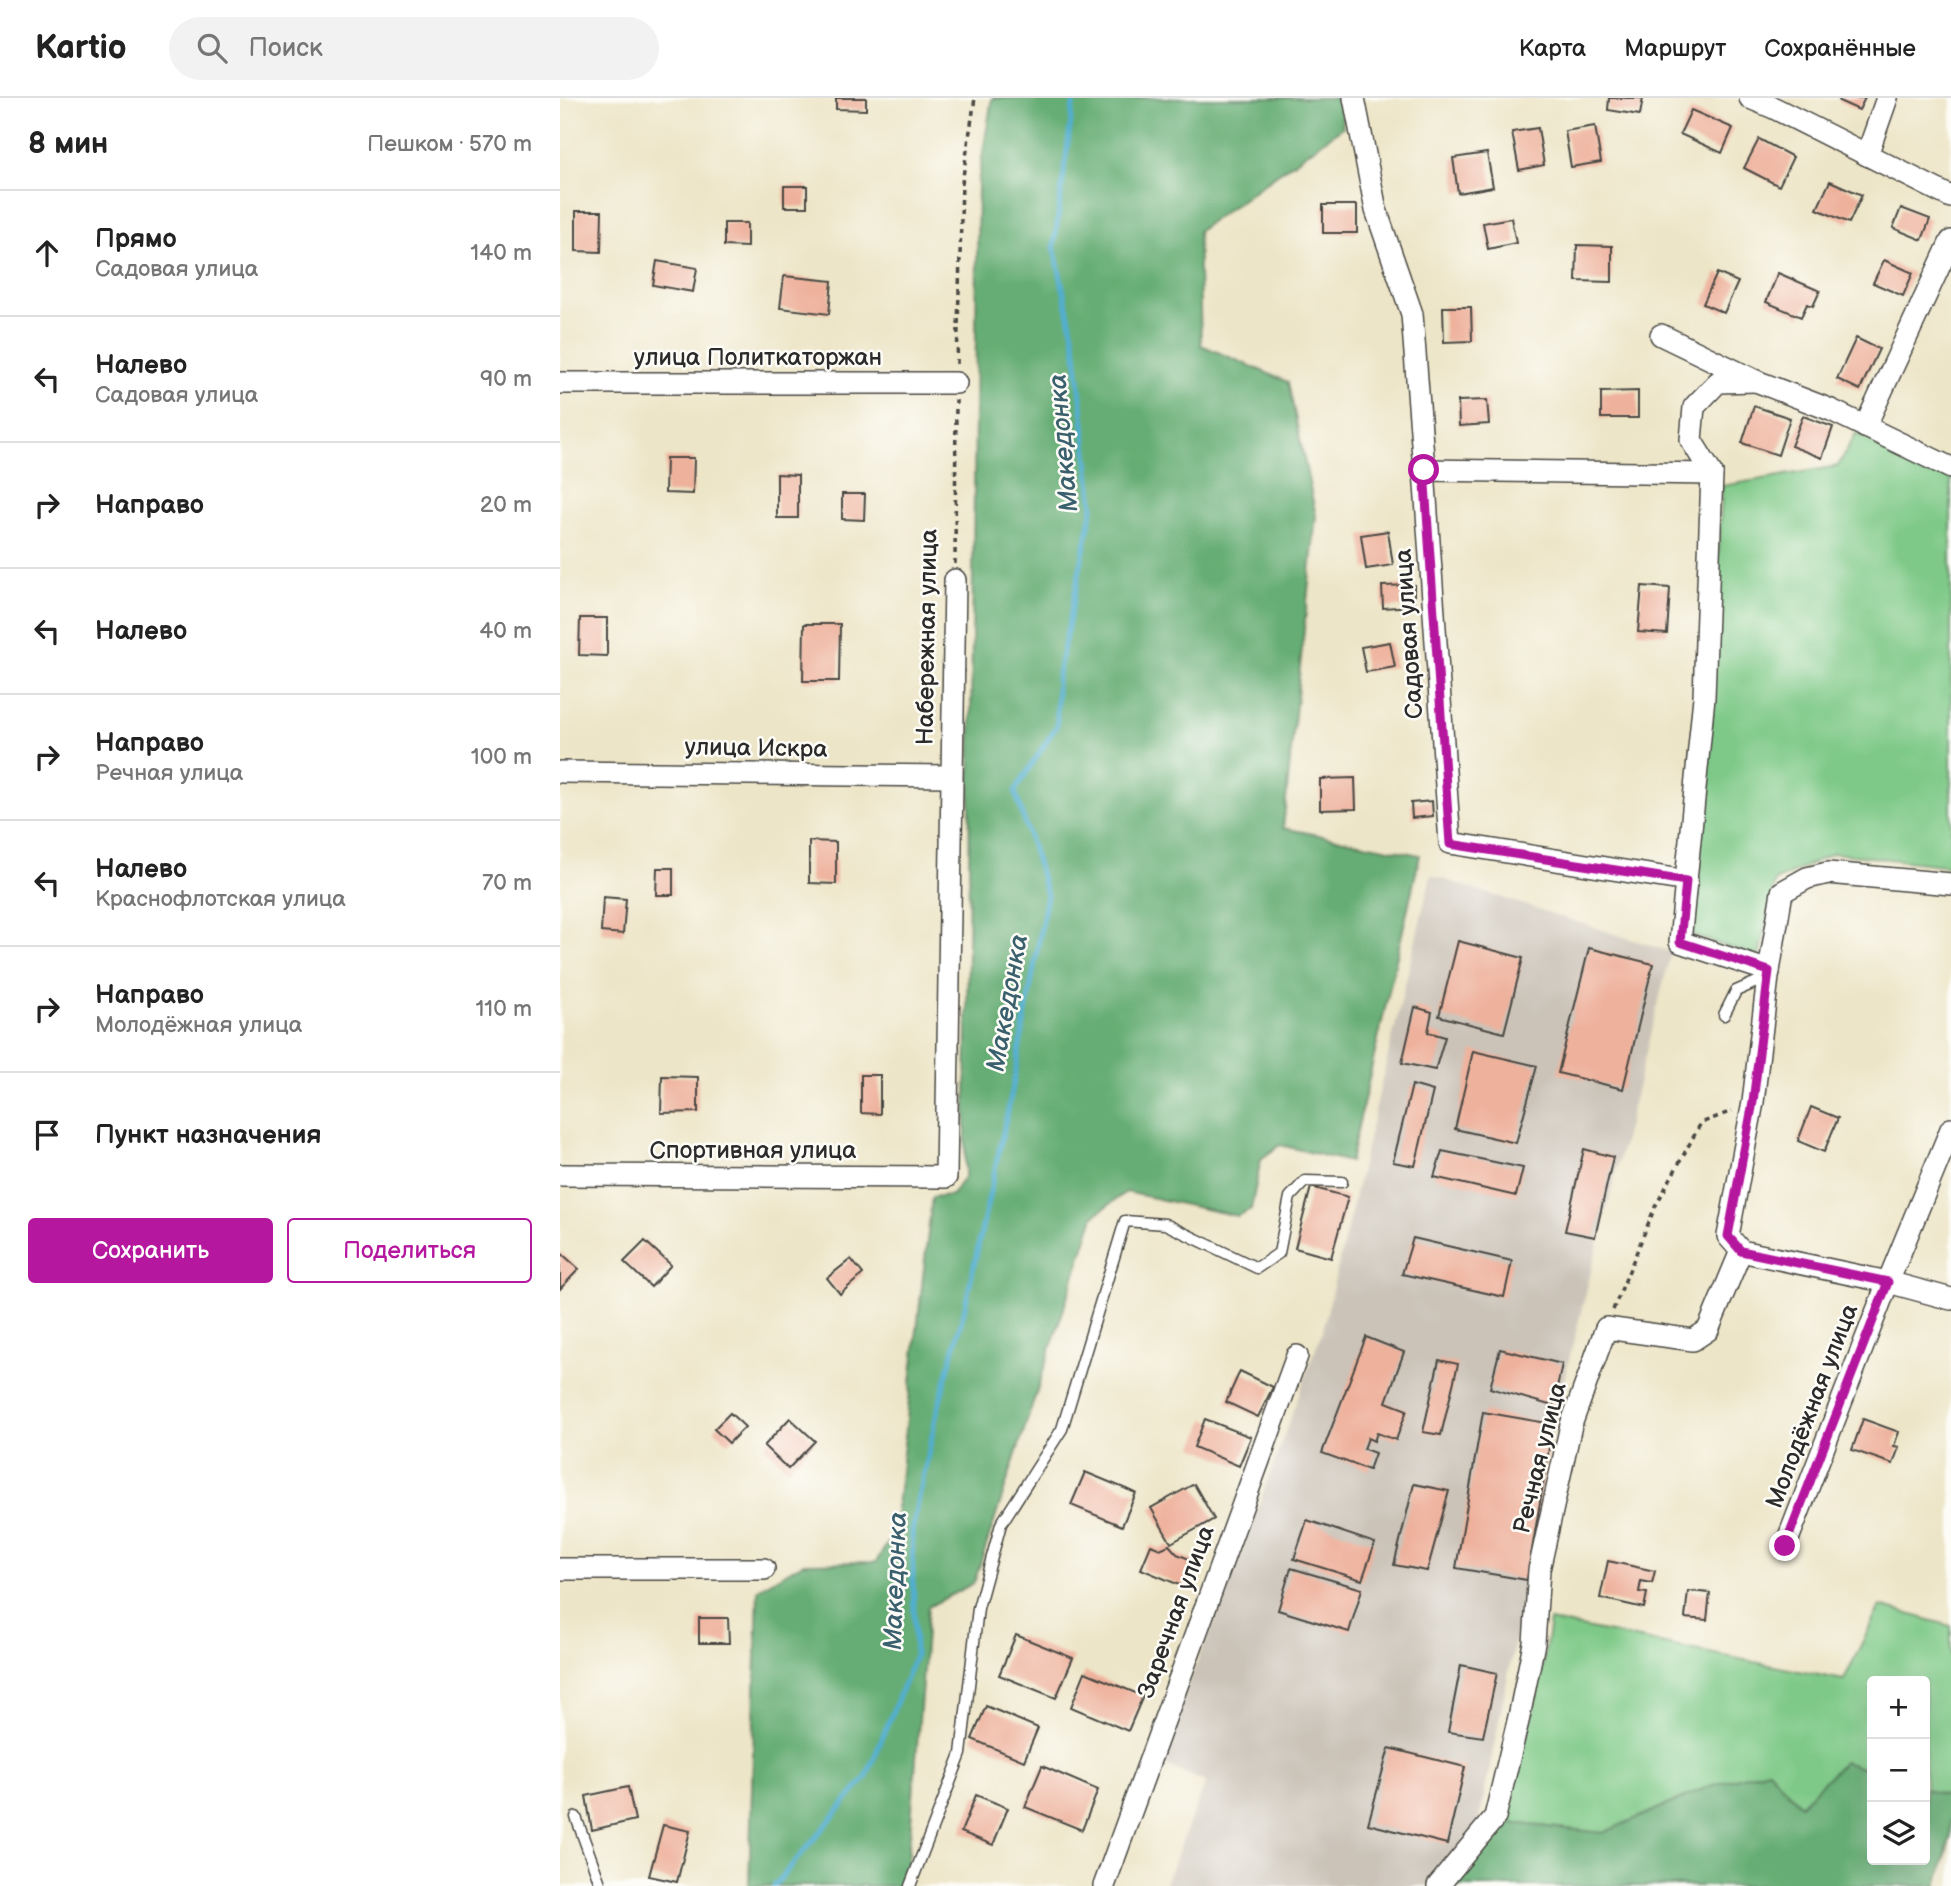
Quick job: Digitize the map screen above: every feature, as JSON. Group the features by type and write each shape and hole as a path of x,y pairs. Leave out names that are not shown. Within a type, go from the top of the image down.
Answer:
{"street":[{"path":"1354,98 1376,210 1412,314 1424,470 1712,474"},
{"path":"1750,98 1951,197"},
{"path":"1867,155 1887,98"},
{"path":"1864,427 1951,241"},
{"path":"1661,335 1756,381 1831,411 1951,468"},
{"path":"1756,381 1718,382 1694,407 1691,440 1712,474 1704,697 1680,942 1769,974"},
{"name":"улица Политкаторжан","path":"560,383 956,383"},
{"name":"Садовая улица","path":"1424,470 1450,844 1686,881"},
{"name":"Набережная улица","path":"946,1177 955,580"},
{"name":"улица Искра","path":"560,772 951,776"},
{"path":"1951,884 1828,873 1807,878 1782,892 1753,1102 1728,1236 1741,1251 1888,1282 1951,1299"},
{"name":"Молодёжная улица","path":"1785,1546 1951,1129"},
{"name":"Спортивная улица","path":"560,1175 946,1177"},
{"path":"1606,1328 1693,1340 1707,1330 1741,1251"},
{"name":"Речная улица","path":"1438,1886 1495,1816 1534,1643 1539,1570 1571,1425 1606,1328"},
{"name":"Заречная улица","path":"1104,1886 1297,1356"},
{"path":"560,1569 764,1569"}],"lane":[{"path":"1724,1015 1736,991 1769,974"},
{"path":"910,1886 961,1754 978,1608 1002,1524 1062,1429 1125,1221 1165,1224 1257,1268 1279,1253 1290,1197 1305,1181 1342,1182"},
{"path":"576,1817 601,1886"}],"path":[{"name":"Набережная улица","path":"955,580 956,383 962,183 975,98"},
{"path":"1606,1328 1655,1207 1701,1123 1753,1102"}],"shaded area":[{"path":"1431,875 1671,952 1553,1424 1527,1580 1479,1821 1430,1886 1164,1886 1206,1782 1156,1762 1239,1559 1323,1329"}],"green space":[{"path":"992,98 1339,98 1343,127 1198,231 1201,345 1288,382 1316,516 1283,828 1420,855 1350,1162 1280,1145 1261,1159 1251,1209 1237,1216 1126,1192 1094,1216 974,1583 928,1607 906,1886 749,1886 758,1589 803,1563 876,1562 894,1533 932,1197 952,1195 965,1176 978,182"},
{"path":"1856,433 1951,477 1951,866 1833,853 1775,881 1759,957 1691,935 1709,753 1722,486 1838,466"},
{"path":"1880,1606 1951,1626 1951,1798 1930,1791 1930,1676 1867,1676 1867,1770 1844,1762 1800,1805 1768,1770 1710,1786 1603,1833 1503,1822 1536,1697 1550,1621 1844,1680"},
{"path":"1844,1762 1867,1770 1867,1865 1930,1865 1930,1791 1951,1798 1951,1835 1937,1886 1454,1886 1503,1822 1603,1833 1710,1786 1768,1770 1800,1805"}],"building":[{"path":"836,98 866,98 866,110 836,109"},
{"path":"1609,98 1643,98 1640,115 1608,110"},
{"path":"1841,98 1865,98 1859,110 1839,101"},
{"path":"1691,110 1733,128 1722,153 1680,134"},
{"path":"1595,126 1601,162 1571,167 1565,131"},
{"path":"1538,128 1544,165 1519,170 1512,132"},
{"path":"1759,139 1793,157 1779,186 1744,168"},
{"path":"1487,153 1493,187 1458,193 1453,158"},
{"path":"1830,181 1862,195 1849,223 1817,209"},
{"path":"784,186 807,186 807,207 784,207"},
{"path":"1323,205 1357,205 1357,233 1323,233"},
{"path":"1901,208 1930,219 1922,240 1893,228"},
{"path":"576,211 602,211 601,252 576,251"},
{"path":"1511,218 1516,243 1488,249 1483,223"},
{"path":"724,223 747,223 747,247 724,246"},
{"path":"1577,245 1612,246 1612,282 1576,281"},
{"path":"1884,260 1913,273 1903,296 1873,283"},
{"path":"657,261 697,268 693,292 653,285"},
{"path":"1717,273 1738,282 1724,313 1703,304"},
{"path":"1778,273 1820,291 1813,306 1807,304 1801,317 1766,302"},
{"path":"784,276 832,281 829,314 780,308"},
{"path":"1443,307 1471,307 1472,341 1444,342"},
{"path":"1856,338 1879,349 1860,390 1837,379"},
{"path":"1638,391 1638,418 1601,418 1601,392"},
{"path":"1487,400 1489,424 1459,426 1458,401"},
{"path":"1754,406 1790,418 1778,455 1742,443"},
{"path":"1803,416 1833,427 1822,458 1791,446"},
{"path":"666,458 694,458 693,494 665,493"},
{"path":"777,474 798,475 798,518 777,518"},
{"path":"842,494 865,494 864,520 842,519"},
{"path":"1388,531 1393,565 1366,569 1361,535"},
{"path":"1414,585 1414,606 1383,608 1382,586"},
{"path":"1642,586 1670,588 1667,634 1638,632"},
{"path":"580,618 607,618 607,656 579,655"},
{"path":"804,624 840,624 839,681 803,681"},
{"path":"1390,642 1395,667 1366,672 1361,647"},
{"path":"1355,778 1356,809 1320,810 1320,779"},
{"path":"1432,801 1433,816 1412,818 1411,803"},
{"path":"809,841 836,842 836,884 809,883"},
{"path":"657,868 673,868 673,895 656,895"},
{"path":"603,897 626,899 623,934 601,932"},
{"path":"1458,941 1523,958 1504,1033 1439,1016"},
{"path":"1589,948 1653,964 1623,1089 1558,1073"},
{"path":"1415,1007 1432,1012 1428,1032 1445,1037 1435,1070 1402,1063"},
{"path":"1473,1051 1537,1066 1516,1143 1455,1129"},
{"path":"861,1075 880,1075 880,1114 861,1113"},
{"path":"662,1076 698,1077 698,1112 661,1113"},
{"path":"1412,1085 1433,1091 1415,1166 1393,1162"},
{"path":"1811,1107 1838,1118 1824,1152 1798,1141"},
{"path":"1584,1149 1613,1157 1595,1237 1565,1231"},
{"path":"1442,1151 1523,1168 1516,1196 1434,1177"},
{"path":"1311,1187 1348,1197 1331,1258 1295,1248"},
{"path":"1413,1238 1512,1261 1504,1297 1402,1274"},
{"path":"645,1241 671,1265 651,1287 624,1262"},
{"path":"560,1252 579,1269 560,1289"},
{"path":"851,1259 863,1274 840,1294 827,1278"},
{"path":"1366,1337 1404,1352 1386,1402 1407,1410 1396,1440 1377,1433 1374,1441 1368,1438 1364,1449 1375,1453 1369,1470 1322,1453"},
{"path":"1500,1349 1562,1364 1553,1406 1490,1388"},
{"path":"1439,1360 1458,1364 1441,1435 1423,1432"},
{"path":"1240,1371 1273,1387 1258,1417 1226,1402"},
{"path":"1483,1412 1553,1424 1527,1580 1456,1568"},
{"path":"730,1413 745,1427 729,1443 714,1429"},
{"path":"790,1418 815,1441 788,1469 764,1446"},
{"path":"1205,1419 1251,1437 1239,1466 1194,1447"},
{"path":"1863,1419 1899,1432 1894,1446 1899,1447 1893,1464 1852,1450"},
{"path":"1085,1472 1136,1493 1122,1526 1071,1505"},
{"path":"1194,1484 1214,1519 1171,1543 1151,1508"},
{"path":"1414,1484 1449,1491 1427,1571 1394,1565"},
{"path":"1307,1520 1375,1543 1362,1580 1294,1559"},
{"path":"1151,1545 1160,1549 1169,1545 1177,1554 1194,1561 1184,1587 1141,1569"},
{"path":"1608,1561 1655,1571 1652,1583 1641,1581 1639,1592 1647,1593 1644,1608 1600,1598"},
{"path":"1291,1568 1362,1589 1349,1632 1278,1610"},
{"path":"1688,1591 1710,1593 1707,1620 1685,1618"},
{"path":"699,1618 728,1618 729,1643 699,1643"},
{"path":"1016,1635 1073,1658 1056,1698 999,1675"},
{"path":"1461,1665 1497,1673 1483,1737 1448,1732"},
{"path":"1085,1672 1143,1696 1128,1731 1071,1707"},
{"path":"986,1706 1038,1728 1024,1761 972,1739"},
{"path":"1389,1748 1465,1767 1447,1844 1368,1824"},
{"path":"1042,1766 1098,1790 1082,1830 1025,1807"},
{"path":"628,1787 635,1820 592,1830 586,1796"},
{"path":"976,1795 1008,1808 993,1845 961,1832"},
{"path":"663,1825 690,1831 677,1882 649,1876"}],"waterway":[{"name":"Македонка","path":"774,1886 866,1778 915,1656 912,1531 1012,1091 1047,895 1015,791 1057,725 1057,679 1093,507 1075,344 1054,246 1074,98"}],"route":[{"path":"1424,470 1450,844 1686,881 1680,942 1769,971 1753,1102 1728,1236 1741,1251 1888,1282 1785,1546"}]}
